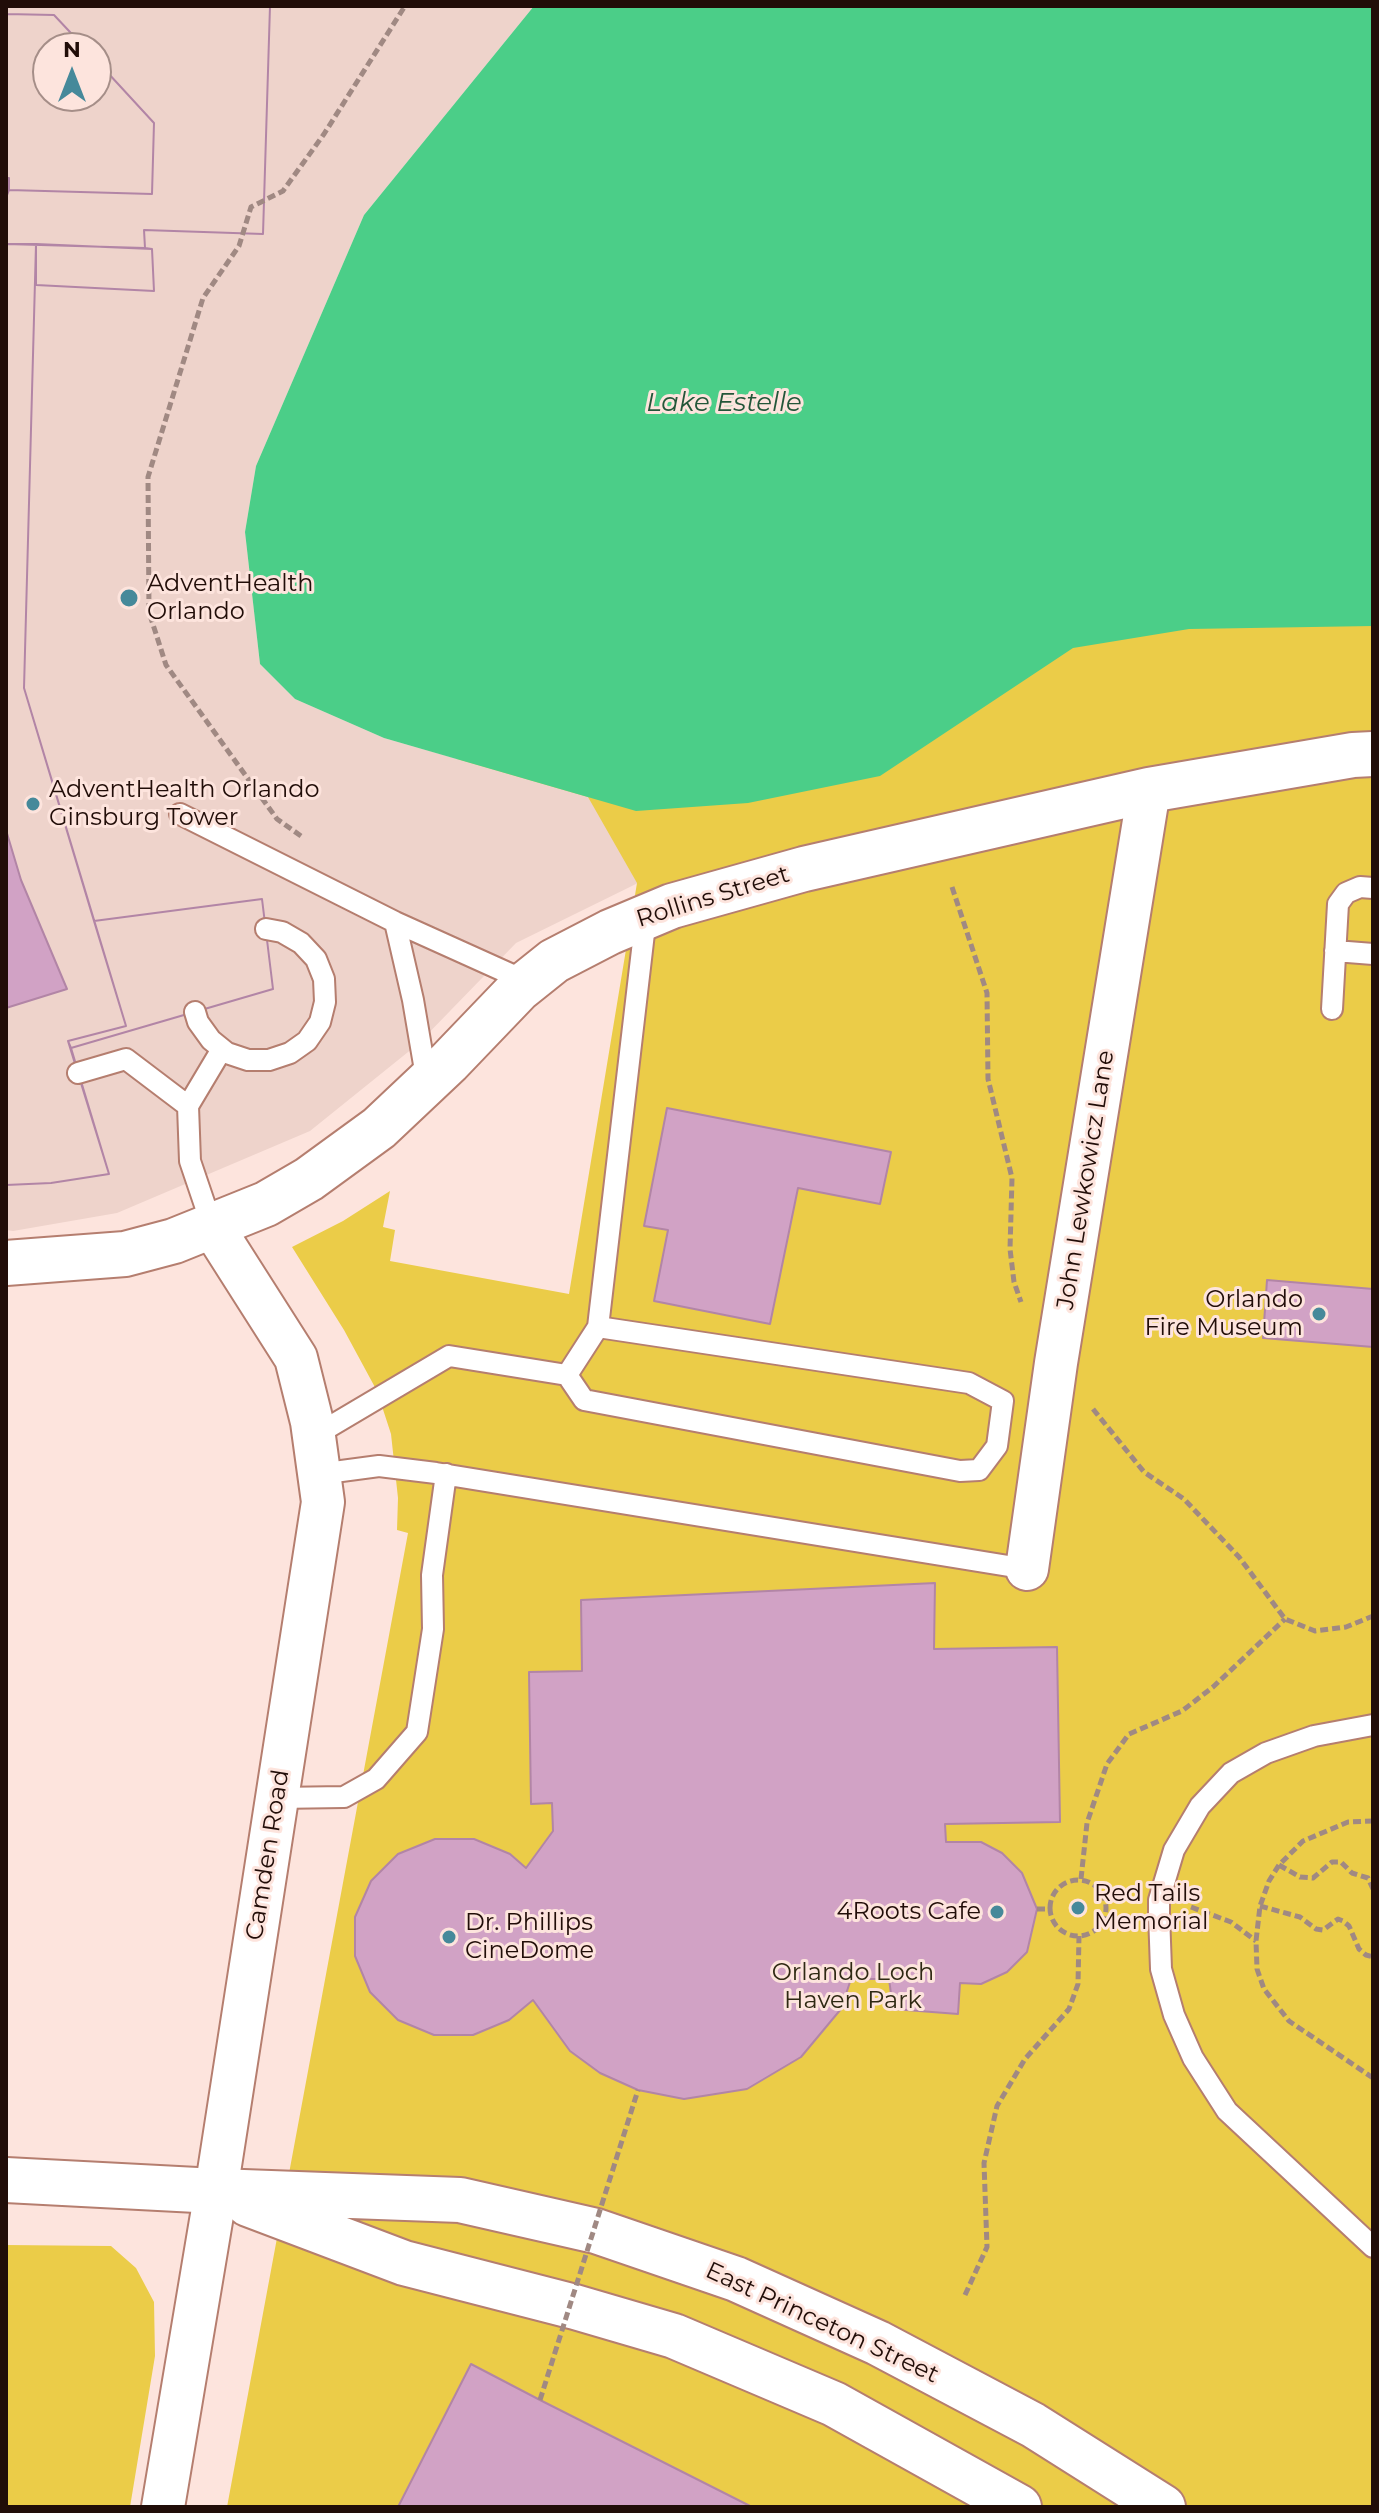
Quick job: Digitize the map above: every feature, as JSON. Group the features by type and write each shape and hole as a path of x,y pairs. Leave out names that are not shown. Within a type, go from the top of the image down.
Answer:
{"main road":[{"name":"Rollins Street","path":"6,1263 125,1254 174,1241 266,1204 309,1179 379,1128 528,982 554,961 610,932 672,906 804,869 1149,790 1373,754"},
{"name":"East Princeton Street","path":"6,2180 460,2200 596,2231 736,2279 878,2343 1033,2425 1163,2507"},
{"name":"East Princeton Street","path":"216,2191 404,2263 674,2336 834,2404 1019,2507"}],"street":[{"name":"John Lewkowicz Lane","path":"1027,1569 1059,1349 1149,790"},
{"name":"Camden Road","path":"163,2507 216,2191 323,1502 317,1455 296,1358 212,1226"}],"lane":[{"path":"180,814 395,922 528,982"},
{"path":"1332,1009 1338,904 1346,893 1360,887 1373,888"},
{"path":"567,1375 598,1327 646,916"},
{"path":"395,922 427,1082"},
{"path":"195,1012 211,1040 222,1049 248,1060 269,1060 290,1053 307,1041 320,1022 325,1002 324,979 316,959 301,943 282,932 266,929"},
{"path":"1335,951 1373,954"},
{"path":"212,1226 190,1161 188,1106 222,1049"},
{"path":"78,1073 126,1059 188,1106"},
{"path":"317,1455 449,1356 567,1375 584,1400 960,1471 979,1470 997,1446 1003,1401 969,1383 598,1327"},
{"path":"317,1455 1027,1569"},
{"path":"277,1798 344,1797 376,1779 417,1732 433,1629 432,1575 446,1474"},
{"path":"1373,1725 1314,1736 1266,1753 1231,1773 1200,1806 1174,1850 1159,1900 1161,1969 1174,2015 1201,2071 1227,2111 1373,2247"}],"path":[{"path":"313,842 277,819 166,665 149,612 148,477 203,298 239,246 251,207 283,191 324,134 405,6"},
{"path":"1081,1879 1087,1823 1107,1764 1129,1734 1182,1711 1213,1687 1285,1619"},
{"path":"1373,1821 1348,1822 1303,1841 1279,1865 1260,1906 1256,1941 1257,1969 1264,1989 1289,2021 1373,2078"},
{"path":"1279,1865 1300,1877 1313,1878 1332,1862 1341,1862 1352,1873 1368,1878 1373,1889"},
{"path":"1081,1879 1098,1887 1107,1903 1105,1919 1097,1929 1079,1936 1062,1931 1051,1917 1050,1909 1055,1891 1071,1880 1081,1879"},
{"path":"1260,1906 1300,1917 1316,1929 1323,1930 1338,1919 1343,1921 1349,1926 1359,1949 1373,1957"},
{"path":"1192,1907 1231,1922 1256,1941"},
{"path":"1037,1909 1050,1909"},
{"path":"965,2295 987,2247 984,2163 997,2106 1025,2059 1069,2009 1078,1984 1079,1936"},
{"path":"540,2400 638,2090"}],"shaded area":[{"name":"AdventHealth Orlando","path":"6,6 534,6 364,215 256,466 245,532 260,664 295,699 384,738 593,798 638,883 516,943 418,1044 310,1131 117,1213 6,1230"}],"green space":[{"name":"Orlando Loch Haven Park","path":"1373,514 1373,2507 227,2507 408,1533 397,1530 398,1498 391,1434 377,1391 344,1330 292,1247 343,1221 390,1191 383,1227 395,1230 390,1261 569,1294 637,883 588,797 457,759"},
{"path":"6,2245 111,2246 136,2268 154,2302 155,2356 130,2507 6,2507"}],"water":[{"name":"Lake Estelle","path":"534,6 1373,6 1373,626 1189,629 1073,648 880,776 748,803 636,811 384,738 295,699 260,664 245,532 256,466 364,215"}],"building":[{"path":"6,6 270,6 263,234 144,230 145,248 152,249 154,291 36,285 36,244 24,688 94,921 262,899 273,989 71,1048 109,1174 51,1183 6,1185 6,1008 67,989 21,880 6,830"},
{"path":"6,6 270,6 263,234 144,230 145,248 6,244 6,198 9,190 152,194 154,123 112,77 112,32 70,32 54,15 6,14"},
{"path":"6,14 54,15 70,32 32,32 32,112 112,112 112,77 154,123 152,194 9,190 9,178 6,178"},
{"name":"AdventHealth Orlando Ginsburg Tower","path":"6,244 36,244 24,688 126,1026 68,1041 109,1174 51,1183 6,1185"},
{"path":"36,244 152,249 154,291 36,285"},
{"path":"262,899 273,989 71,1048 68,1041 126,1026 94,921"},
{"path":"667,1108 891,1152 880,1204 798,1188 770,1324 654,1301 668,1230 644,1226"},
{"name":"Orlando Fire Museum","path":"1267,1280 1373,1289 1373,1347 1263,1338"},
{"path":"935,1583 934,1649 1057,1647 1060,1822 945,1824 946,1842 981,1842 1002,1853 1022,1873 1037,1909 1027,1952 1007,1972 981,1984 960,1983 958,2014 893,2009 889,1979 851,1979 841,2009 801,2057 747,2089 684,2099 638,2090 600,2073 570,2051 533,2000 509,2020 473,2035 434,2035 398,2020 370,1992 355,1956 355,1917 371,1881 398,1854 435,1839 474,1839 510,1854 526,1868 553,1831 552,1803 531,1804 529,1672 582,1671 581,1600"},
{"path":"471,2364 540,2400 752,2507 398,2507"}],"place":[{"name":"AdventHealth Orlando","path":"129,598"},
{"name":"AdventHealth Orlando Ginsburg Tower","path":"33,804"},
{"name":"Orlando Fire Museum","path":"1319,1314"},
{"name":"Red Tails Memorial","path":"1078,1908"},
{"name":"4Roots Cafe","path":"997,1912"},
{"name":"Dr. Phillips CineDome","path":"449,1937"}]}
